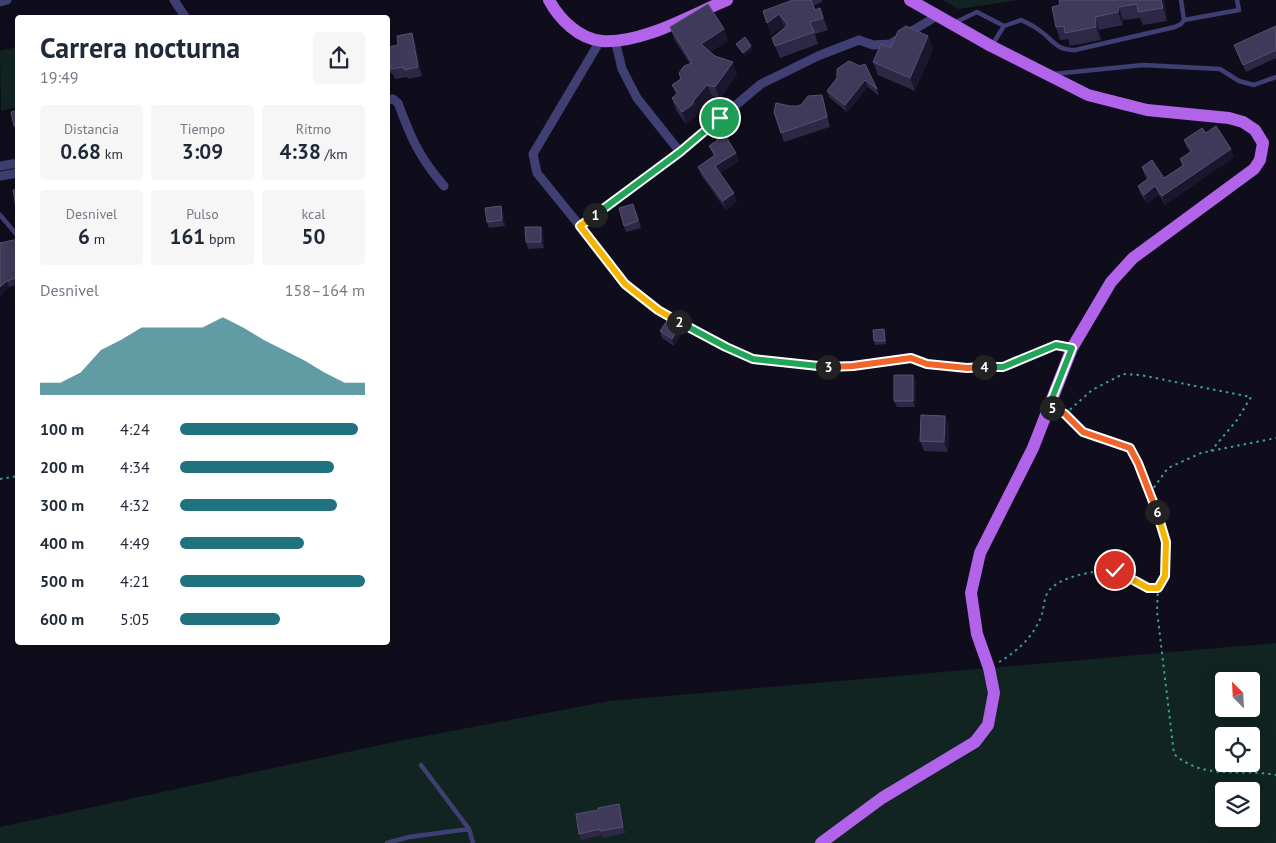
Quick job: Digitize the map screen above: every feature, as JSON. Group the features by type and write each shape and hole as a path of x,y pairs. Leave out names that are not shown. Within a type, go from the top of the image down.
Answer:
{"main road":[{"path":"549,0 566,24 586,36 600,41 629,39 657,30 726,0"},
{"path":"821,843 882,798 974,742 988,725 994,693 989,668 977,634 971,593 980,553 1033,448 1072,348 1111,282 1133,258 1254,169 1260,160 1263,143 1255,130 1243,122 1229,118 1147,110 1088,95 991,46 910,0"}],"street":[{"path":"0,2 7,0"},
{"path":"175,0 184,15"},
{"path":"580,226 680,152 761,84 818,56 859,40 873,45 890,44 937,16"},
{"path":"615,40 622,70 637,98 680,152"},
{"path":"600,41 533,154 534,163 537,173 625,284 658,310 726,347 753,359 821,367 853,366 911,358 927,364 967,368 1003,367 1056,345 1072,348"},
{"path":"390,100 398,103 418,151 428,168 444,186"},
{"path":"0,166 15,164"},
{"path":"0,176 15,174"}],"lane":[{"path":"1182,0 1184,20"},
{"path":"991,46 1004,26 1021,20 1040,30 1064,50 1074,50 1175,27 1184,20 1238,10 1237,0"},
{"path":"952,24 977,12 1004,26"},
{"path":"1046,74 1142,65 1220,69 1239,80 1254,85 1276,77"},
{"path":"0,215 15,234"},
{"path":"421,765 468,829 473,843"},
{"path":"387,843 468,829"}],"path":[{"path":"1065,414 1092,390 1123,374 1140,375 1251,397 1237,420 1210,451"},
{"path":"1049,406 1065,414 1083,432 1130,448 1150,493 1166,542 1165,576 1158,588 1157,611 1174,754 1181,760 1195,766 1222,773 1262,772 1276,775"},
{"path":"1150,493 1168,468 1201,453 1276,438"},
{"path":"0,479 15,476"},
{"path":"989,668 1021,646 1032,633 1042,615 1048,593 1058,583 1085,573 1115,570 1148,588 1158,588"}],"green space":[{"path":"942,0 1019,0 958,9"},
{"path":"15,47 15,108 1,111 0,51"},
{"path":"1276,643 1276,843 0,843 0,827 399,741 610,701"}],"building":[{"path":"793,0 811,0 815,10 820,8 823,18 810,22 814,32 775,46 772,38 788,25 779,14 767,23 763,11"},
{"path":"1059,0 1161,0 1163,8 1138,12 1137,4 1119,7 1118,12 1095,17 1096,27 1065,33 1064,26 1056,27 1052,7 1060,5"},
{"path":"708,4 724,29 701,44 715,56 733,62 715,87 707,85 692,105 682,112 672,98 678,93 672,85 681,79 679,73 684,66 692,63 670,27"},
{"path":"906,26 928,36 910,78 873,62 881,44 891,48 898,31"},
{"path":"1276,26 1276,50 1243,65 1234,45"},
{"path":"412,33 418,67 404,70 404,67 391,69 390,47 398,45 397,36"},
{"path":"745,37 751,46 743,53 736,44"},
{"path":"849,61 860,66 865,64 877,89 865,80 845,105 827,91 837,78 837,69"},
{"path":"822,95 827,117 781,133 774,112 776,103 798,106 808,96"},
{"path":"15,111 15,126 14,126 11,112"},
{"path":"718,124 736,153 715,166 734,193 723,201 698,167 715,155 709,146 718,140 711,128"},
{"path":"1216,126 1231,149 1162,196 1155,186 1144,195 1138,186 1149,178 1142,167 1152,160 1164,178 1184,165 1180,159 1192,151 1184,140 1202,128 1206,133"},
{"path":"633,204 638,221 624,226 619,208"},
{"path":"501,206 502,220 487,222 485,208"},
{"path":"525,227 541,227 541,242 526,242"},
{"path":"15,240 15,278 7,281 0,287 0,243"},
{"path":"669,318 681,324 672,339 660,331"},
{"path":"884,329 885,341 874,341 873,330"},
{"path":"894,375 913,375 913,401 894,401"},
{"path":"921,415 945,416 944,442 920,441"},
{"path":"619,804 623,827 600,831 600,829 579,834 576,814"}],"route":[{"path":"720,118 680,152 580,226 625,284 658,310 726,347 753,359 821,367 853,366 911,358 927,364 967,368 1003,367 1056,345 1072,348 1049,406 1065,414 1083,432 1130,448 1154,504 1166,542 1165,576 1158,588 1148,588 1115,570"}]}
